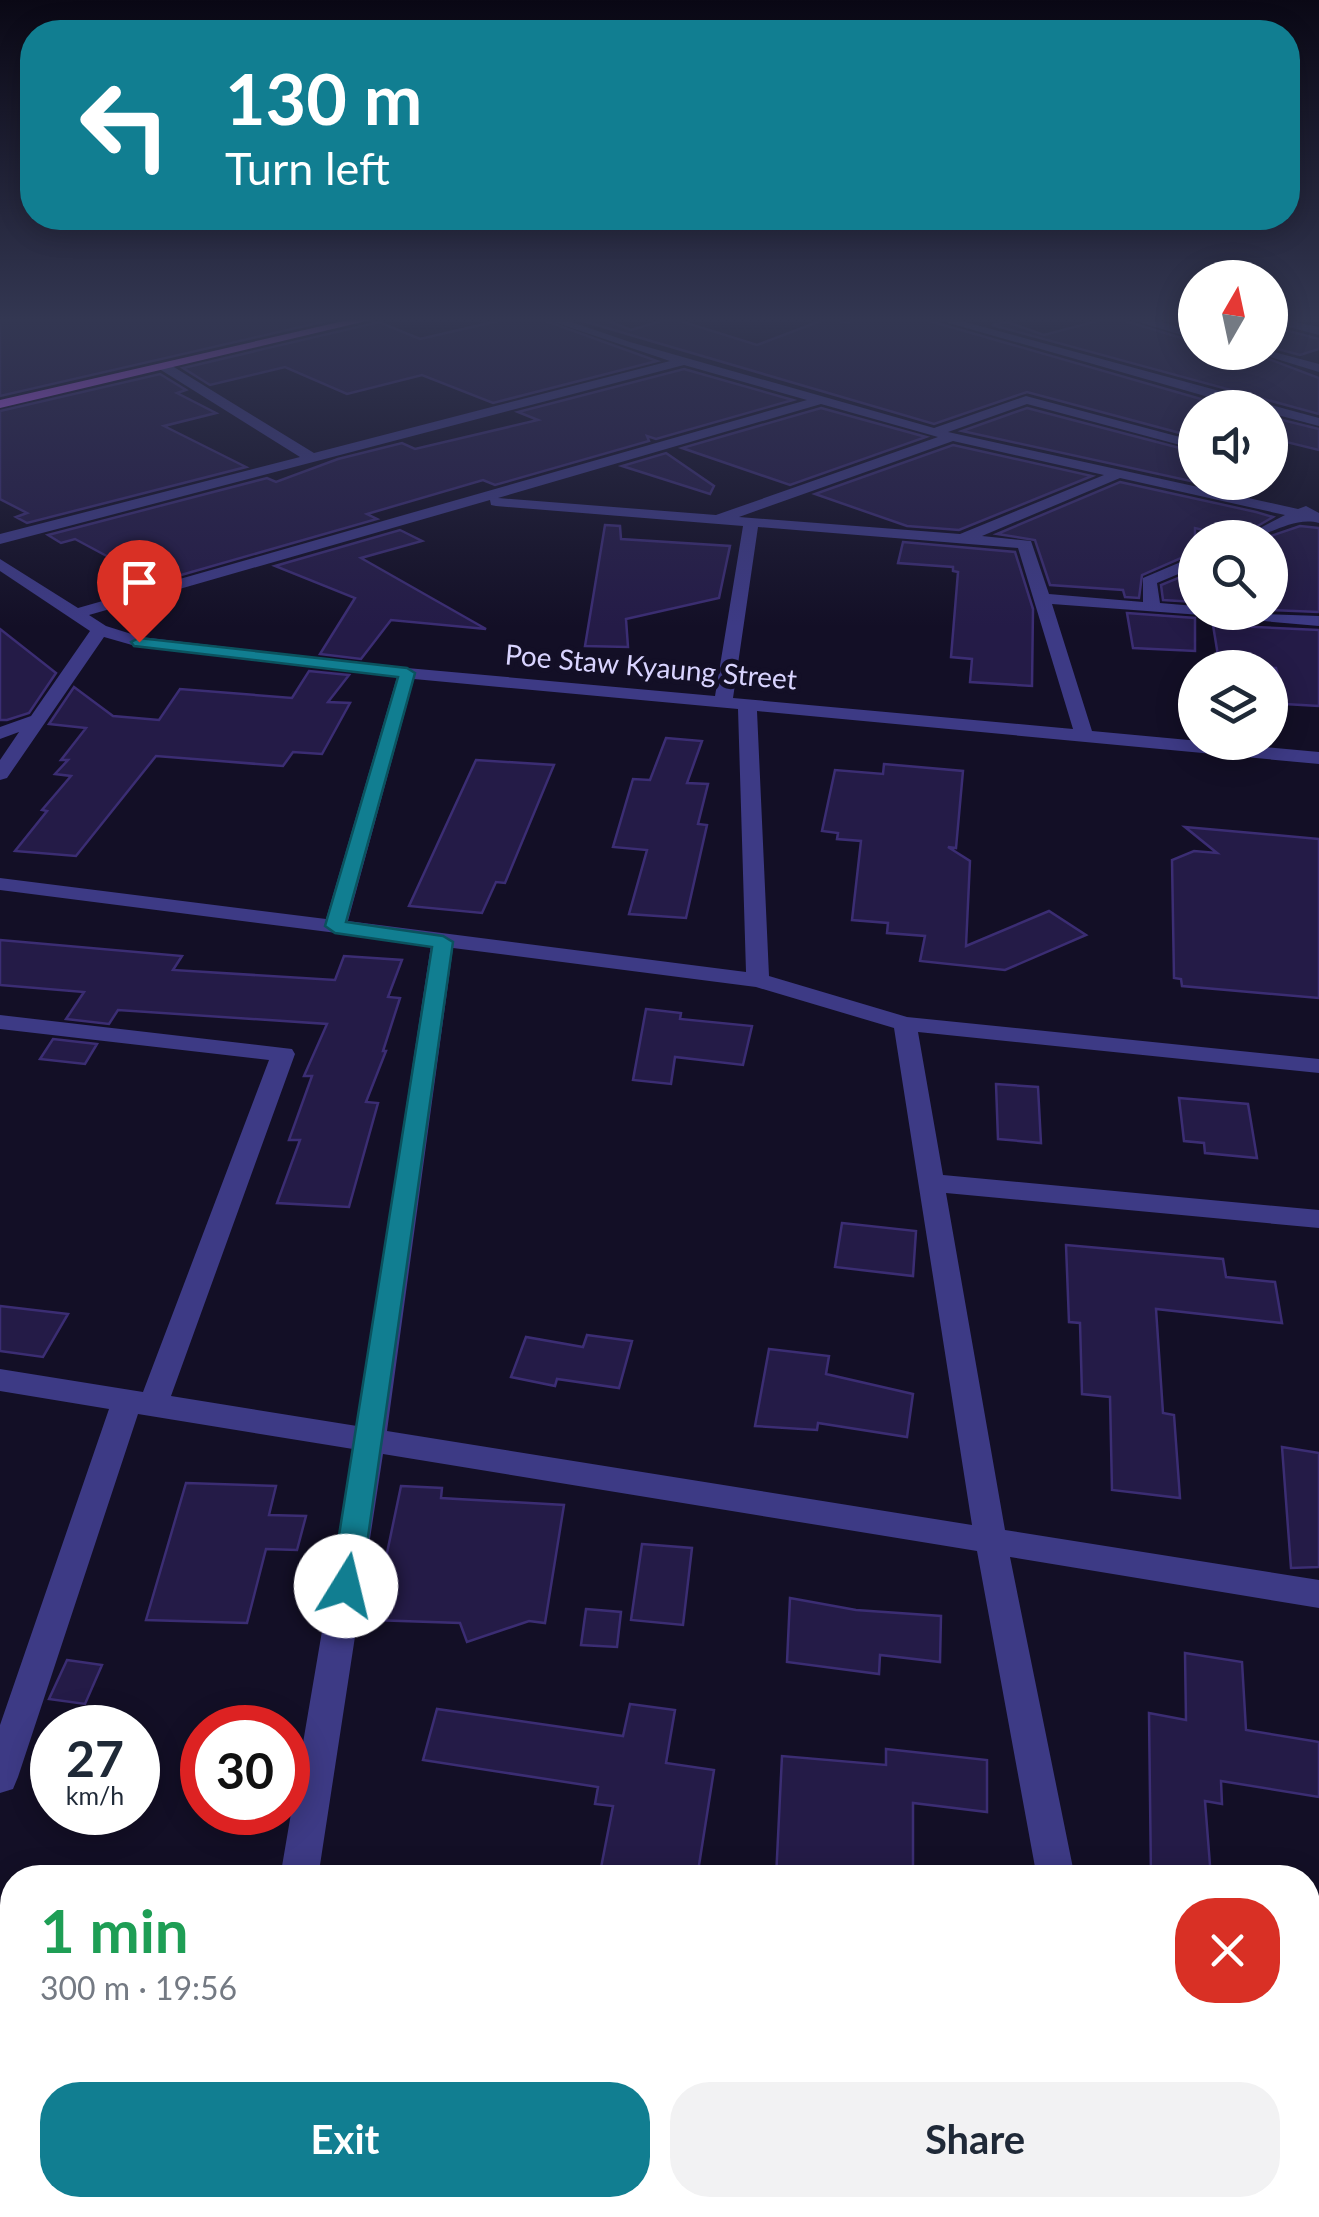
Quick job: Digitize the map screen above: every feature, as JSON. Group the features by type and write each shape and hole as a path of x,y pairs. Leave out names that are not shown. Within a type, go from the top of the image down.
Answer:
{"street":[{"path":"251,420 312,458"},
{"path":"0,539 457,420"},
{"path":"76,614 752,420"},
{"path":"894,420 1311,515 1319,503"},
{"path":"934,432 967,420"},
{"path":"1103,420 1178,440"},
{"path":"712,521 952,436"},
{"path":"959,540 1120,473"},
{"path":"480,500 752,525 1025,544 1084,735"},
{"path":"724,700 752,525"},
{"name":"Poe Staw Kyaung Street","path":"0,564 100,630 139,642 407,673 1319,758"},
{"path":"1152,607 1150,582 1178,569"},
{"path":"1042,598 1178,609"},
{"path":"1288,618 1319,621"},
{"path":"0,774 100,630"},
{"path":"335,926 407,673"},
{"path":"747,702 758,980"},
{"path":"0,732 37,720"},
{"path":"0,884 758,980 905,1024 1319,1066"},
{"path":"301,1865 370,1440 443,942"},
{"path":"0,1022 283,1054 140,1403 0,1777"},
{"path":"905,1024 991,1542 1053,1865"},
{"path":"931,1183 1319,1219"},
{"path":"0,1380 1319,1594"}],"building":[{"path":"0,420 186,420 164,426 246,467 27,523 16,517 27,513 0,499"},
{"path":"536,420 721,420 656,439 647,436 649,441 495,485 483,480 367,514 377,519 167,579 156,570 142,575 75,539 61,543 48,535 267,478 276,482 338,459 402,443 415,449"},
{"path":"778,420 866,420 926,437 790,485 682,448"},
{"path":"992,420 1075,420 1178,448 1178,478 962,431"},
{"path":"1133,420 1178,420 1178,432"},
{"path":"1288,421 1319,429 1319,450 1288,442"},
{"path":"953,445 1092,476 959,530 907,526 815,494"},
{"path":"666,453 714,486 710,494 622,466"},
{"path":"1120,482 1178,495 1178,500 1202,500 1273,517 1178,520 1178,559 1142,575 1139,598 1125,597 1123,590 1050,585 1035,540 997,534"},
{"path":"605,525 620,526 621,539 730,546 719,598 626,619 628,647 585,646"},
{"path":"1300,526 1319,528 1319,612 1288,611 1288,530"},
{"path":"400,530 422,541 361,558 486,629 391,620 361,659 320,654 355,598 275,566"},
{"path":"903,542 1015,552 1033,609 1032,686 970,682 972,659 951,657 958,572 953,567 898,563"},
{"path":"1178,578 1178,601 1163,600 1161,585"},
{"path":"1127,613 1178,617 1178,630 1195,630 1195,650 1133,648"},
{"path":"0,629 56,673 29,713 7,720 0,720"},
{"path":"1214,630 1319,630 1319,706 1288,704 1288,650 1217,650"},
{"path":"309,671 349,675 328,702 350,703 322,754 293,752 283,766 156,756 76,856 15,851 71,776 55,774 86,728 49,724 74,687 113,716 159,720 180,689 292,698"},
{"path":"666,738 702,741 687,783 708,784 698,824 707,825 686,918 629,914 647,850 613,847 633,779 650,780"},
{"path":"476,760 554,765 505,883 496,882 482,913 409,906"},
{"path":"884,764 963,771 956,848 948,847 970,861 966,946 1049,911 1086,935 1005,970 920,961 925,936 887,933 888,923 852,920 861,841 837,839 838,833 822,831 835,770 883,774"},
{"path":"1185,827 1319,839 1319,998 1182,986 1181,979 1174,978 1172,860 1194,851 1217,853"},
{"path":"0,940 182,956 173,970 335,980 344,956 402,960 388,997 400,998 386,1051 366,1102 378,1103 349,1207 277,1203 300,1140 289,1140 312,1076 304,1076 327,1024 118,1010 109,1024 66,1019 84,992 0,985"},
{"path":"646,1009 681,1013 680,1019 752,1026 743,1065 675,1057 671,1084 633,1080"},
{"path":"53,1039 97,1044 85,1064 40,1059"},
{"path":"996,1084 1038,1087 1041,1143 998,1139"},
{"path":"1179,1098 1248,1104 1257,1158 1205,1153 1204,1143 1184,1141"},
{"path":"842,1223 916,1231 913,1276 835,1267"},
{"path":"1066,1245 1223,1259 1226,1277 1275,1282 1282,1323 1156,1309 1163,1413 1174,1415 1180,1498 1112,1490 1110,1397 1082,1394 1080,1323 1069,1322"},
{"path":"0,1306 68,1314 43,1357 0,1351"},
{"path":"587,1335 632,1341 619,1388 557,1379 555,1386 511,1377 526,1337 583,1347"},
{"path":"769,1349 829,1356 826,1374 913,1394 907,1437 818,1423 817,1430 755,1426"},
{"path":"1282,1447 1319,1453 1319,1567 1291,1568"},
{"path":"186,1483 276,1486 269,1515 306,1516 297,1550 266,1549 247,1623 146,1620"},
{"path":"401,1486 442,1488 441,1498 564,1505 545,1623 529,1621 467,1642 460,1623 373,1620"},
{"path":"642,1544 692,1548 683,1625 631,1620"},
{"path":"790,1598 856,1610 941,1616 940,1662 880,1655 879,1674 787,1662"},
{"path":"586,1609 621,1612 617,1647 581,1645"},
{"path":"1185,1653 1242,1662 1246,1730 1319,1742 1319,1797 1221,1781 1222,1804 1205,1801 1210,1865 1151,1865 1149,1713 1186,1720"},
{"path":"67,1660 102,1665 85,1704 49,1699"},
{"path":"630,1704 675,1710 666,1763 714,1770 699,1865 602,1865 613,1806 595,1804 598,1787 423,1760 437,1709 623,1736"},
{"path":"886,1749 987,1760 987,1812 913,1803 913,1865 777,1865 782,1756 886,1765"}],"route":[{"path":"139,642 407,673 335,926 443,942 346,1586"}]}
